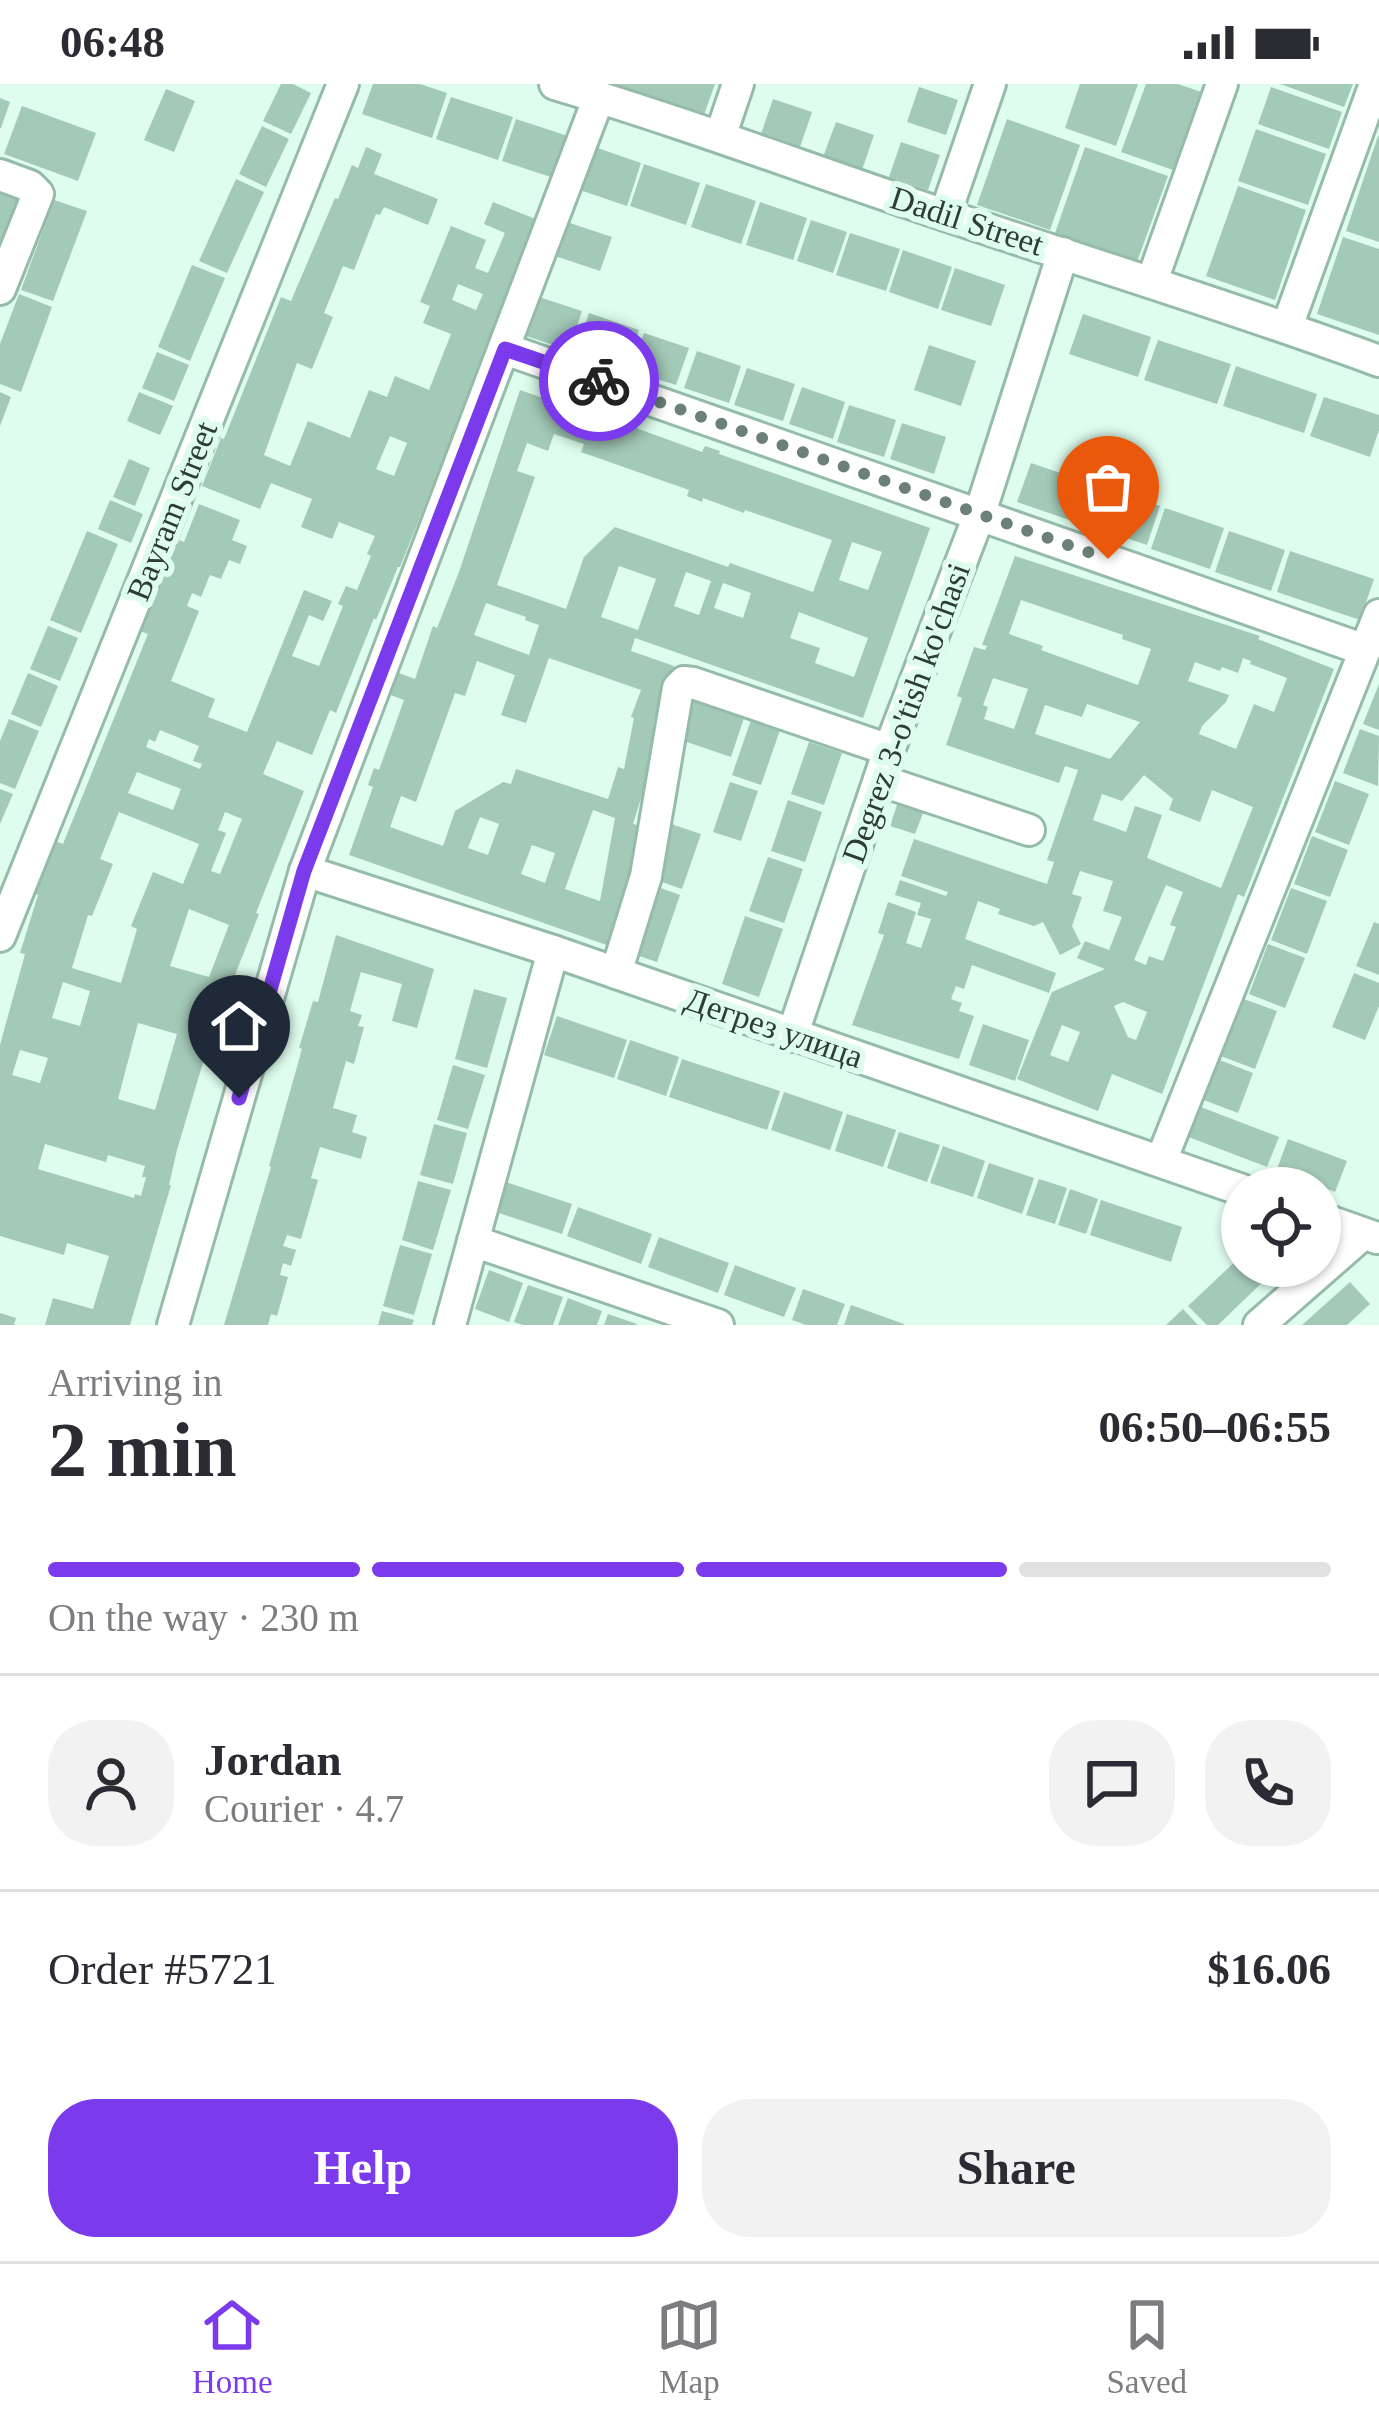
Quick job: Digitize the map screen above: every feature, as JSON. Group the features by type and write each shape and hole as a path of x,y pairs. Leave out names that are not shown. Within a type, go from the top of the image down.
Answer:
{"street":[{"name":"Bayram Street","path":"0,936 343,84"},
{"name":"Dadil Street","path":"555,84 1379,361"},
{"path":"720,137 738,84"},
{"path":"945,215 990,84"},
{"path":"1152,281 1222,84"},
{"path":"1288,327 1375,84"},
{"path":"173,1325 304,871 599,97"},
{"path":"0,175 38,194 0,289"},
{"name":"Degrez 3-o'tish ko'chasi","path":"792,1036 889,750 980,513 1063,253"},
{"path":"505,349 1365,650"},
{"path":"1161,1160 1379,615"},
{"path":"616,973 646,876 678,688 685,682 889,750"},
{"path":"879,780 1029,830"},
{"name":"Дегрез улица","path":"304,871 553,951 1221,1182"},
{"path":"450,1325 553,951"},
{"path":"1341,1225 1371,1236"},
{"path":"1259,1325 1371,1236"},
{"path":"473,1241 718,1325"}],"building":[{"path":"281,84 311,93 291,134 263,121"},
{"path":"373,84 420,84 447,93 432,138 362,114"},
{"path":"605,84 715,84 704,115"},
{"path":"1080,84 1138,84 1116,146 1065,128"},
{"path":"1146,84 1178,84 1204,93 1176,171 1121,152"},
{"path":"1280,84 1353,84 1344,107"},
{"path":"919,87 958,100 946,135 907,122"},
{"path":"1271,87 1342,112 1329,149 1258,124"},
{"path":"166,89 195,101 174,152 144,140"},
{"path":"451,97 513,117 498,160 436,139"},
{"path":"0,98 10,102 1,128 0,128"},
{"path":"773,99 812,112 800,147 761,134"},
{"path":"22,106 96,133 78,181 4,154"},
{"path":"516,119 577,139 563,181 502,161"},
{"path":"1007,119 1080,145 1050,230 977,205"},
{"path":"836,122 874,135 862,170 823,157"},
{"path":"262,126 289,139 266,187 239,174"},
{"path":"1256,129 1326,154 1308,205 1238,181"},
{"path":"1379,136 1379,242 1346,231"},
{"path":"901,142 940,155 928,190 889,177"},
{"path":"586,144 641,163 627,206 571,187"},
{"path":"366,147 382,154 374,174 438,199 428,225 384,207 376,214 354,270 343,266 324,313 333,317 312,369 297,363 264,455 290,466 308,421 350,438 369,390 387,397 395,376 429,390 451,334 423,323 430,306 420,302 451,226 486,240 475,268 488,273 505,233 484,224 493,202 548,224 336,713 330,710 312,755 277,741 263,774 304,791 223,1013 218,1012 130,1325 45,1325 53,1298 93,1309 109,1256 67,1243 64,1255 0,1236 0,1045 25,954 20,953 38,895 34,893 55,841 63,844 148,634 140,631 155,593 177,539 184,542 199,504 240,520 232,540 247,546 240,564 229,560 221,579 210,575 201,597 192,593 187,606 199,611 171,681 215,699 208,717 247,732 304,590 332,601 323,621 309,615 292,656 319,666 346,586 357,590 375,536 339,522 332,539 301,527 312,499 271,483 260,509 202,486 281,297 291,301 335,198 352,165 358,168","holes":["458,284 483,294 476,310 452,300","390,436 407,443 394,476 376,469","160,730 199,746 193,761 202,764 200,769 146,747 149,739 155,742","137,772 181,789 173,810 128,793","119,812 199,844 183,884 153,872 131,926 137,929 121,983 72,968 88,915 92,916 113,864 100,859","225,812 242,819 220,874 211,871 226,833 218,830","189,909 229,925 209,977 170,966","63,982 90,991 80,1026 52,1018","138,1023 177,1034 155,1110 118,1099","20,1050 48,1058 40,1083 12,1075","45,1144 106,1162 108,1155 145,1166 141,1196 134,1198 38,1169"]},
{"path":"1085,147 1168,176 1137,262 1055,233"},
{"path":"644,164 700,183 686,225 630,206"},
{"path":"236,179 264,192 227,273 199,261"},
{"path":"706,184 756,201 741,244 691,227"},
{"path":"1238,186 1306,210 1275,300 1206,276"},
{"path":"0,189 25,198 7,247 0,244"},
{"path":"54,200 87,211 53,301 21,290"},
{"path":"760,202 807,218 793,260 746,245"},
{"path":"811,220 847,232 833,273 797,261"},
{"path":"564,221 612,237 600,271 552,255"},
{"path":"850,233 900,249 886,291 836,275"},
{"path":"1343,237 1379,249 1379,335 1317,314"},
{"path":"903,250 952,267 938,309 889,292"},
{"path":"192,265 225,278 190,361 158,347"},
{"path":"955,268 1005,285 991,326 941,310"},
{"path":"19,294 52,307 21,392 0,384 0,344"},
{"path":"536,296 582,311 569,350 523,335"},
{"path":"589,313 639,330 626,369 576,352"},
{"path":"1083,314 1151,337 1138,377 1069,354"},
{"path":"644,333 689,348 676,385 632,371"},
{"path":"1158,340 1231,364 1217,404 1144,380"},
{"path":"929,345 976,361 961,406 914,390"},
{"path":"697,351 741,366 729,403 684,388"},
{"path":"157,352 189,365 174,401 142,388"},
{"path":"1236,366 1317,394 1304,433 1223,406"},
{"path":"747,368 795,384 783,421 734,405"},
{"path":"802,387 845,402 833,439 789,424"},
{"path":"520,390 702,452 705,446 720,451 930,528 863,718 635,638 631,651 674,666 653,724 648,776 633,824 641,826 618,949 349,855 373,787 368,785 374,768 379,770 404,700 388,694 396,672 415,679 459,572","holes":["554,434 584,444 581,452 689,490 687,496 702,502 703,498 745,510 832,540 813,592 615,527 584,557 566,609 497,585 535,477 517,471 527,443 548,451","852,542 882,552 868,590 839,580","619,566 656,579 638,630 601,617","686,572 711,581 699,615 674,606","723,583 751,593 743,618 714,608","486,603 539,625 529,655 474,635","799,612 868,638 854,677 815,663 820,648 790,638","549,658 641,690 631,717 624,769 618,767 608,799 516,769 511,784 503,782 455,811 443,846 390,827 401,796 416,802 455,693 465,696 477,661 515,675 501,715 526,723","593,810 615,818 600,901 565,889","480,817 499,824 488,855 468,848","532,845 555,853 545,883 521,874"]},
{"path":"0,392 11,397 0,426"},
{"path":"139,392 173,406 160,435 127,421"},
{"path":"1324,397 1379,415 1370,457 1310,436"},
{"path":"849,405 896,420 884,457 837,442"},
{"path":"902,423 946,437 934,474 890,459"},
{"path":"129,459 150,468 135,506 113,497"},
{"path":"1031,463 1095,485 1081,524 1017,502"},
{"path":"1101,486 1160,506 1147,545 1088,525"},
{"path":"110,500 143,514 131,543 98,529"},
{"path":"1165,508 1224,528 1210,569 1151,549"},
{"path":"87,531 118,544 81,633 50,620"},
{"path":"1229,531 1285,550 1271,591 1215,572"},
{"path":"1290,551 1374,579 1360,620 1277,592"},
{"path":"1015,556 1260,636 1258,639 1334,669 1244,897 1238,894 1162,1094 1112,1074 1098,1111 1017,1079 1052,992 1105,969 1077,958 1085,941 1109,950 1122,917 1103,911 1113,881 1080,871 1072,894 1082,897 1072,926 1081,944 1060,955 1043,922 1034,926 998,914 1000,909 978,901 965,939 1056,973 1049,993 972,965 964,989 956,986 951,999 962,1003 959,1011 974,1016 959,1059 852,1025 884,935 878,933 888,902 916,912 906,943 921,948 931,919 917,915 921,903 895,895 900,880 946,896 948,892 901,876 914,839 1047,884 1054,862 1047,860 1078,770 1065,766 1059,783 946,745 974,647 985,650 987,646 982,645","holes":["1021,600 1151,649 1138,685 1041,650 1043,646 1009,634","1243,658 1287,678 1274,712 1254,704 1236,749 1199,734 1229,695 1188,681 1195,662 1220,671 1222,667 1238,673","993,678 1028,689 1014,729 984,719 988,707 983,705","1087,704 1140,722 1110,759 1035,734 1045,705 1082,717","1144,775 1173,799 1169,810 1200,822 1212,790 1253,807 1221,888 1147,858 1162,815 1135,806 1126,832 1093,820 1102,794 1122,801","1166,885 1183,892 1170,925 1176,927 1163,961 1149,956 1146,965 1134,960","1123,1002 1147,1012 1136,1040 1128,1037 1114,1006","1062,1025 1080,1032 1068,1062 1050,1055"]},
{"path":"48,626 78,638 60,681 30,669"},
{"path":"28,673 58,686 41,727 11,714"},
{"path":"1379,684 1379,730 1363,724"},
{"path":"692,700 744,718 731,757 678,739"},
{"path":"9,719 39,731 15,789 0,783 0,741"},
{"path":"751,720 780,730 761,785 732,775"},
{"path":"1360,729 1379,736 1378,786 1343,773"},
{"path":"809,742 842,753 824,805 791,794"},
{"path":"1335,781 1369,794 1349,845 1315,832"},
{"path":"730,782 758,791 741,841 713,832"},
{"path":"0,789 13,794 0,824"},
{"path":"899,799 925,808 915,834 890,826"},
{"path":"788,800 822,812 805,862 771,851"},
{"path":"671,824 701,834 682,889 653,879"},
{"path":"1312,836 1348,850 1330,897 1294,884"},
{"path":"768,857 803,869 784,923 749,911"},
{"path":"650,884 680,895 657,962 627,952"},
{"path":"1291,888 1327,901 1307,954 1271,940"},
{"path":"745,916 783,929 759,997 722,984"},
{"path":"1374,922 1379,924 1379,975 1356,966"},
{"path":"336,935 434,969 417,1028 392,1021 402,984 361,972 350,1011 362,1015 358,1026 364,1027 354,1064 346,1061 333,1108 357,1115 352,1132 367,1137 361,1159 320,1147 311,1178 318,1180 301,1239 287,1235 283,1246 296,1250 291,1266 283,1263 280,1275 288,1277 277,1316 271,1314 268,1325 224,1325 271,1167 299,1048 313,1001 318,1002"},
{"path":"1268,944 1305,958 1285,1008 1249,994"},
{"path":"1354,973 1379,983 1379,1006 1365,1040 1332,1027"},
{"path":"474,989 507,998 487,1068 455,1059"},
{"path":"1241,998 1277,1011 1255,1069 1218,1055"},
{"path":"557,1016 627,1040 614,1078 544,1055"},
{"path":"983,1024 1029,1040 1015,1081 969,1065"},
{"path":"630,1040 679,1057 666,1096 617,1079"},
{"path":"682,1059 780,1091 767,1130 669,1097"},
{"path":"1217,1059 1253,1073 1238,1113 1201,1099"},
{"path":"453,1065 485,1075 468,1129 437,1120"},
{"path":"784,1092 843,1112 830,1150 771,1130"},
{"path":"1198,1106 1279,1137 1267,1167 1186,1136"},
{"path":"847,1114 896,1130 883,1167 835,1151"},
{"path":"434,1124 467,1133 453,1184 420,1175"},
{"path":"899,1132 940,1145 927,1182 887,1168"},
{"path":"1288,1139 1347,1161 1341,1176 1341,1167 1278,1167"},
{"path":"943,1146 985,1161 973,1197 930,1183"},
{"path":"989,1163 1034,1178 1022,1214 977,1198"},
{"path":"1039,1179 1067,1188 1055,1224 1026,1215"},
{"path":"418,1181 451,1190 433,1250 402,1240"},
{"path":"506,1182 572,1204 562,1234 496,1212"},
{"path":"1070,1189 1098,1199 1086,1234 1058,1225"},
{"path":"1101,1200 1182,1227 1171,1262 1090,1235"},
{"path":"578,1207 652,1234 641,1264 567,1236"},
{"path":"659,1237 729,1263 718,1293 648,1267"},
{"path":"400,1245 432,1254 414,1315 383,1306"},
{"path":"735,1265 796,1288 784,1317 724,1295"},
{"path":"489,1270 523,1283 509,1322 475,1309"},
{"path":"1221,1275 1221,1287 1257,1287 1218,1325 1207,1325 1188,1306"},
{"path":"1350,1282 1370,1304 1347,1325 1302,1325"},
{"path":"528,1285 563,1297 553,1325 514,1322"},
{"path":"803,1289 845,1304 837,1325 792,1320"},
{"path":"568,1298 602,1311 597,1325 558,1325"},
{"path":"851,1305 904,1324 904,1325 844,1325"},
{"path":"1183,1309 1198,1325 1166,1325"},
{"path":"382,1311 414,1320 412,1325 378,1325"},
{"path":"0,1313 16,1318 14,1325 0,1325"},
{"path":"608,1314 637,1324 637,1325 604,1325"}],"way so far":[{"path":"599,381 1108,559"}],"route":[{"path":"239,1098 304,871 505,349 599,381"}]}
